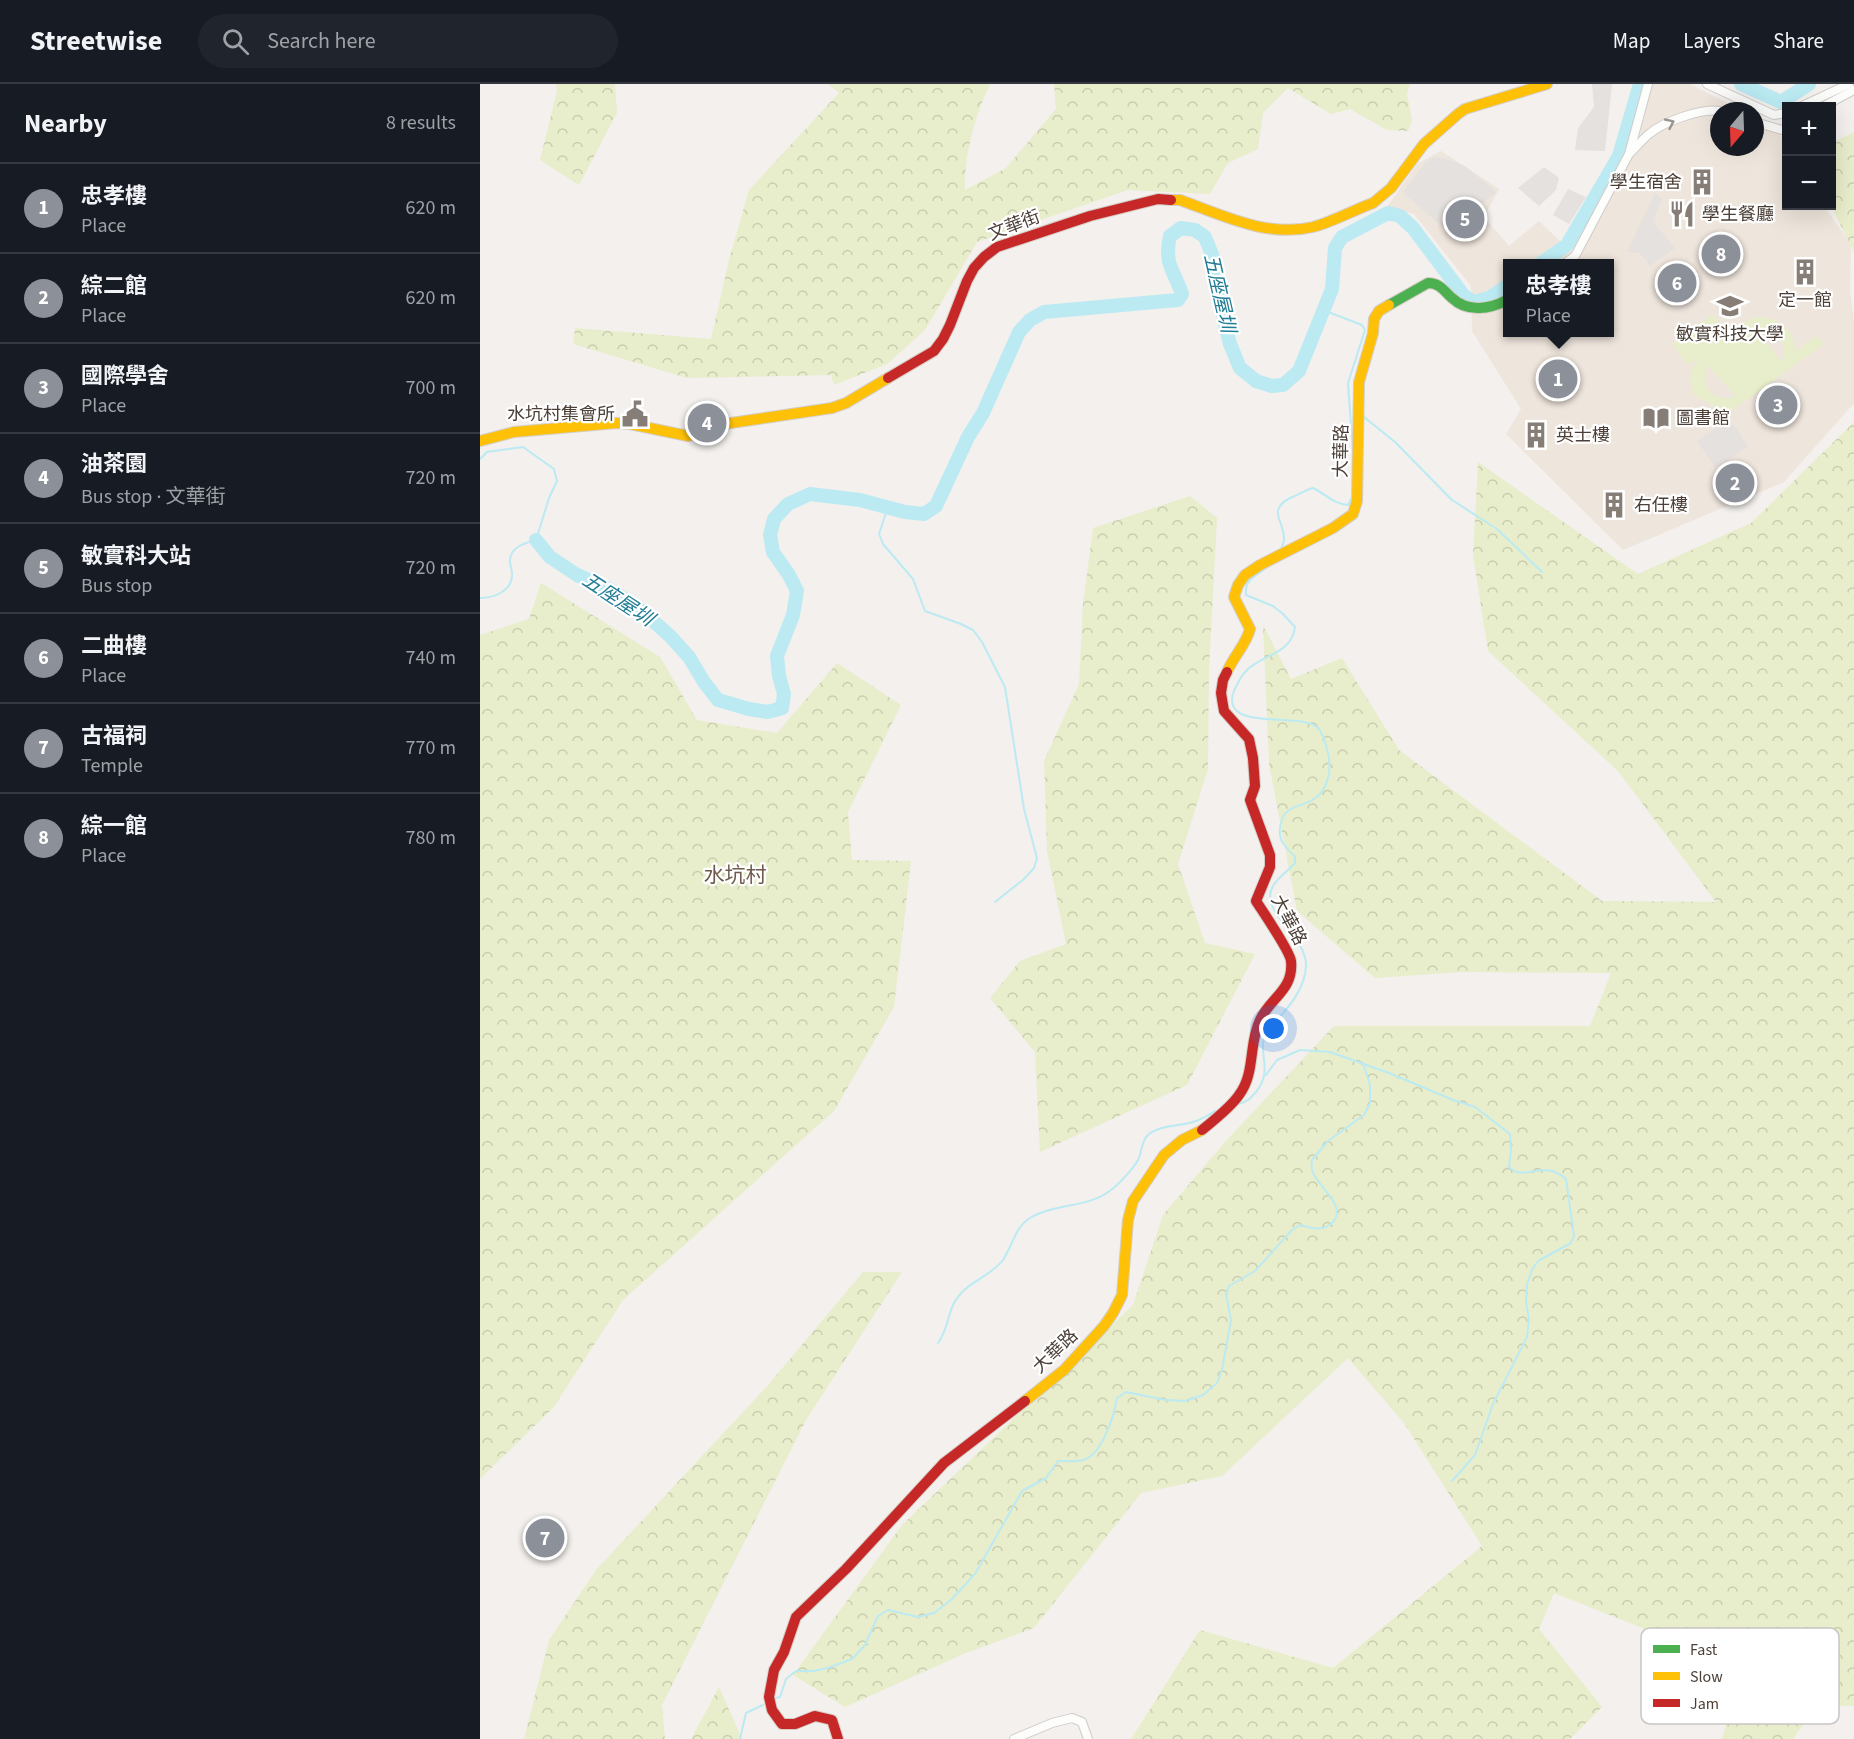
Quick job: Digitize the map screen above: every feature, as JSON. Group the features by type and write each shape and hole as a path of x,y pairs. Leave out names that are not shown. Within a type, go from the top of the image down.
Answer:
{"street":[{"name":"文華街","path":"480,441 514,432 617,423 688,436 724,424 832,408 846,403 934,351 942,341 970,272 985,254 997,247 1090,216 1158,198 1180,200 1260,229 1288,230 1313,227 1382,198 1396,183 1425,142 1466,109 1547,84"},
{"path":"1571,259 1575,256 1629,154 1648,84"},
{"path":"1707,84 1774,115 1782,114"},
{"path":"1811,102 1849,84"},
{"path":"1832,102 1854,90"},
{"path":"1629,154 1650,132 1696,112 1710,111"},
{"path":"1764,125 1782,130"},
{"name":"大華路","path":"838,1739 832,1720 815,1716 795,1724 782,1724 772,1710 769,1697 774,1670 784,1652 796,1617 846,1569 944,1463 1064,1370 1109,1319 1122,1295 1126,1236 1133,1201 1164,1155 1182,1140 1203,1129 1239,1096 1250,1076 1254,1037 1260,1019 1282,993 1291,974 1291,958 1256,901 1270,867 1270,855 1250,800 1255,786 1249,740 1224,711 1221,693 1223,680 1230,664 1247,640 1250,629 1234,597 1238,585 1245,575 1333,528 1353,514 1357,501 1359,382 1373,333 1374,319 1379,312 1428,283 1439,284 1456,301 1468,308 1483,308 1503,302"},
{"path":"1014,1739 1052,1723 1072,1718 1082,1722 1088,1739"}],"shaded area":[{"path":"1592,84 1612,84 1605,151 1575,150 1578,128 1594,107"},
{"name":"敏實科技大學","path":"1653,84 1690,84 1726,102 1710,102 1710,156 1764,156 1764,121 1776,127 1782,139 1782,210 1827,210 1851,244 1850,290 1854,322 1854,403 1784,482 1623,550 1506,434 1521,409 1472,331 1471,286 1414,214 1387,207 1417,164 1441,151 1499,189 1484,217 1509,246 1539,221 1575,256"},
{"path":"1435,157 1465,166 1496,192 1449,233 1403,192 1426,162"},
{"path":"1544,167 1559,178 1556,190 1539,206 1518,188"},
{"path":"1568,189 1586,197 1569,224 1553,215"},
{"path":"1655,193 1662,199 1653,222 1675,248 1650,266 1640,253 1627,252"},
{"path":"1729,419 1748,446 1716,468 1697,441"}],"green space":[{"path":"556,84 615,84 617,113 579,185 540,160 557,91"},
{"path":"828,84 990,84 972,136 966,163 965,190 1006,168 1056,109 1054,84 1410,84 1407,94 1412,120 1408,131 1387,130 1350,109 1331,114 1288,88 1263,113 1258,149 1228,163 1210,194 1128,190 977,242 925,330 887,364 834,385 831,375 687,378 573,344 575,328 711,339 729,260 749,190 839,93"},
{"path":"1854,132 1854,252 1833,210 1836,210 1836,141"},
{"path":"1713,314 1729,336 1746,321 1761,317 1776,321 1788,330 1795,344 1795,352 1817,336 1824,344 1715,423 1708,416 1718,408 1694,395 1692,389 1690,379 1699,358 1688,365 1672,344","holes":["1766,330 1780,338 1784,346 1782,362 1757,331","1708,366 1735,395 1735,396 1720,397 1710,391 1705,380"]},
{"path":"1854,422 1854,1706 1839,1706 1839,1628 1642,1628 1554,1593 1539,1629 1602,1707 1570,1739 1131,1739 1200,1630 1333,1668 1482,1546 1404,1423 1348,1358 1222,1476 1141,1493 1034,1628 966,1653 845,1707 793,1675 902,1525 1133,1305 1163,1215 1224,1143 1334,1026 1590,1026 1611,973 1461,972 1375,978 1297,911 1269,764 1263,625 1291,679 1342,658 1399,750 1602,901 1716,902 1618,771 1488,651 1473,555 1478,462 1638,574 1751,523"},
{"path":"1190,496 1217,518 1209,670 1208,769 1178,864 1205,943 1255,954 1187,1085 1040,1152 1035,1052 990,998 1020,961 1066,944 1047,851 1044,761 1079,684 1083,604 1093,528"},
{"path":"541,583 660,657 697,720 777,733 837,663 901,705 848,812 852,860 911,861 894,1007 834,1111 623,1300 553,1408 480,1479 480,635 529,619"},
{"path":"863,1272 902,1272 806,1420 662,1705 665,1739 524,1739 549,1640 596,1570 769,1384"},
{"path":"719,1687 742,1739 691,1739"},
{"path":"1727,1724 1803,1724 1793,1739 1722,1739"}],"waterway":[{"name":"五座屋圳","path":"1547,259 1567,245 1619,156 1640,84"},
{"name":"五座屋圳","path":"1741,84 1781,102 1809,84"},
{"name":"五座屋圳","path":"536,540 550,557 577,575 607,588 636,606 670,636 689,657 718,700 768,712 782,708 784,694 777,656 793,615 797,591 773,552 770,535 774,519 788,504 810,494 860,500 905,512 924,514 936,506 968,437 983,413 1019,332 1030,320 1044,312 1178,300 1182,294 1170,266 1168,246 1170,236 1181,228 1195,230 1205,237 1213,257 1230,344 1240,368 1256,381 1272,386 1283,385 1299,371 1332,289 1335,248 1342,237 1388,213 1400,216 1413,228 1464,296 1474,302 1489,298 1503,289"},
{"path":"1323,310 1362,325 1365,330 1348,383 1353,453"},
{"path":"1364,417 1395,442 1452,500 1497,529 1542,572"},
{"path":"480,459 487,452 523,447 554,469 557,481 549,498 536,540 518,546 510,557 511,582 500,593 480,598"},
{"path":"1281,550 1284,533 1278,512 1283,503 1313,488 1343,504 1348,505 1352,497"},
{"name":"五座屋圳","path":"888,507 879,534 883,544 913,579 925,611 973,630 982,642 1005,687 1024,809 1037,858 1034,868 1024,879 995,902"},
{"path":"1238,1104 1250,1098 1261,1084 1265,1068 1264,1038 1296,996 1305,974 1304,955 1299,944 1277,915 1270,896 1275,883 1295,863 1295,857 1281,839 1282,821 1289,810 1319,795 1326,783 1329,769 1327,749 1323,735 1318,728 1310,723 1243,715 1235,709 1232,700 1235,689 1246,671 1282,649 1293,636 1295,627 1283,614 1273,606 1246,595 1249,581 1269,566"},
{"path":"1266,1075 1277,1060 1300,1050 1330,1052 1475,1107 1510,1134 1509,1167 1521,1173 1549,1171 1566,1179 1574,1236 1571,1243 1538,1261 1532,1270 1527,1284 1526,1302 1529,1319 1527,1337 1493,1404 1475,1455 1452,1481"},
{"path":"776,1698 780,1697 786,1679 796,1671 828,1668 852,1659 865,1645 878,1616 888,1610 918,1617 934,1613 952,1599 975,1574 1022,1491 1046,1478 1058,1461 1083,1460 1096,1451 1110,1424 1117,1398 1126,1392 1166,1400 1185,1401 1203,1395 1217,1383 1222,1370 1231,1320 1226,1294 1229,1286 1255,1271 1292,1230 1300,1225 1325,1228 1336,1216 1337,1210 1334,1203 1312,1170 1312,1160 1328,1141 1364,1115 1370,1103 1370,1085 1363,1063"},
{"path":"938,1343 957,1297 991,1272 1003,1260 1017,1232 1025,1222 1040,1213 1102,1196 1118,1184 1133,1168 1144,1140 1153,1131 1190,1123 1216,1111"},
{"path":"740,1739 746,1713 763,1705"}],"traffic: fast":[{"path":"1389,305 1428,283 1439,286 1458,303 1472,308 1493,306 1503,302"}],"traffic: slow":[{"path":"1171,200 1180,200 1228,218 1279,230 1296,230 1320,225 1373,203 1391,188 1424,144 1465,109 1547,84"},
{"path":"1227,672 1250,629 1234,597 1245,575 1333,528 1353,514 1357,501 1359,382 1373,333 1374,319 1379,311 1389,305"},
{"path":"480,441 514,432 617,423 688,436 724,424 832,408 846,403 888,378"},
{"path":"1025,1401 1064,1370 1113,1313 1122,1295 1128,1220 1133,1201 1164,1155 1182,1140 1202,1130"}],"traffic: jam":[{"path":"888,378 934,351 950,325 974,268 997,247 1090,216 1158,199 1171,200"},
{"path":"1202,1130 1222,1114 1239,1095 1248,1077 1256,1029 1264,1012 1285,987 1291,971 1291,961 1286,949 1256,901 1270,867 1270,855 1250,800 1255,786 1249,739 1224,711 1221,693 1227,672"},
{"path":"838,1739 832,1720 815,1716 795,1724 782,1724 772,1710 769,1697 774,1670 784,1652 796,1617 846,1569 944,1463 1025,1401"}],"place":[{"name":"學生宿舍","path":"1702,182"},
{"name":"學生餐廳","path":"1682,214"},
{"name":"敏實科大站","path":"1465,219"},
{"name":"綜一館","path":"1721,254"},
{"name":"定一館","path":"1805,272"},
{"name":"二曲樓","path":"1677,283"},
{"name":"敏實科技大學","path":"1730,306"},
{"name":"忠孝樓","path":"1558,379"},
{"name":"國際學舍","path":"1778,405"},
{"name":"水坑村集會所","path":"635,414"},
{"name":"圖書館","path":"1656,418"},
{"name":"油茶園","path":"707,423"},
{"name":"英士樓","path":"1536,435"},
{"name":"綜二館","path":"1735,483"},
{"name":"右任樓","path":"1614,505"},
{"name":"古福祠","path":"545,1538"}],"district":[{"name":"水坑村","path":"735,875"}]}
